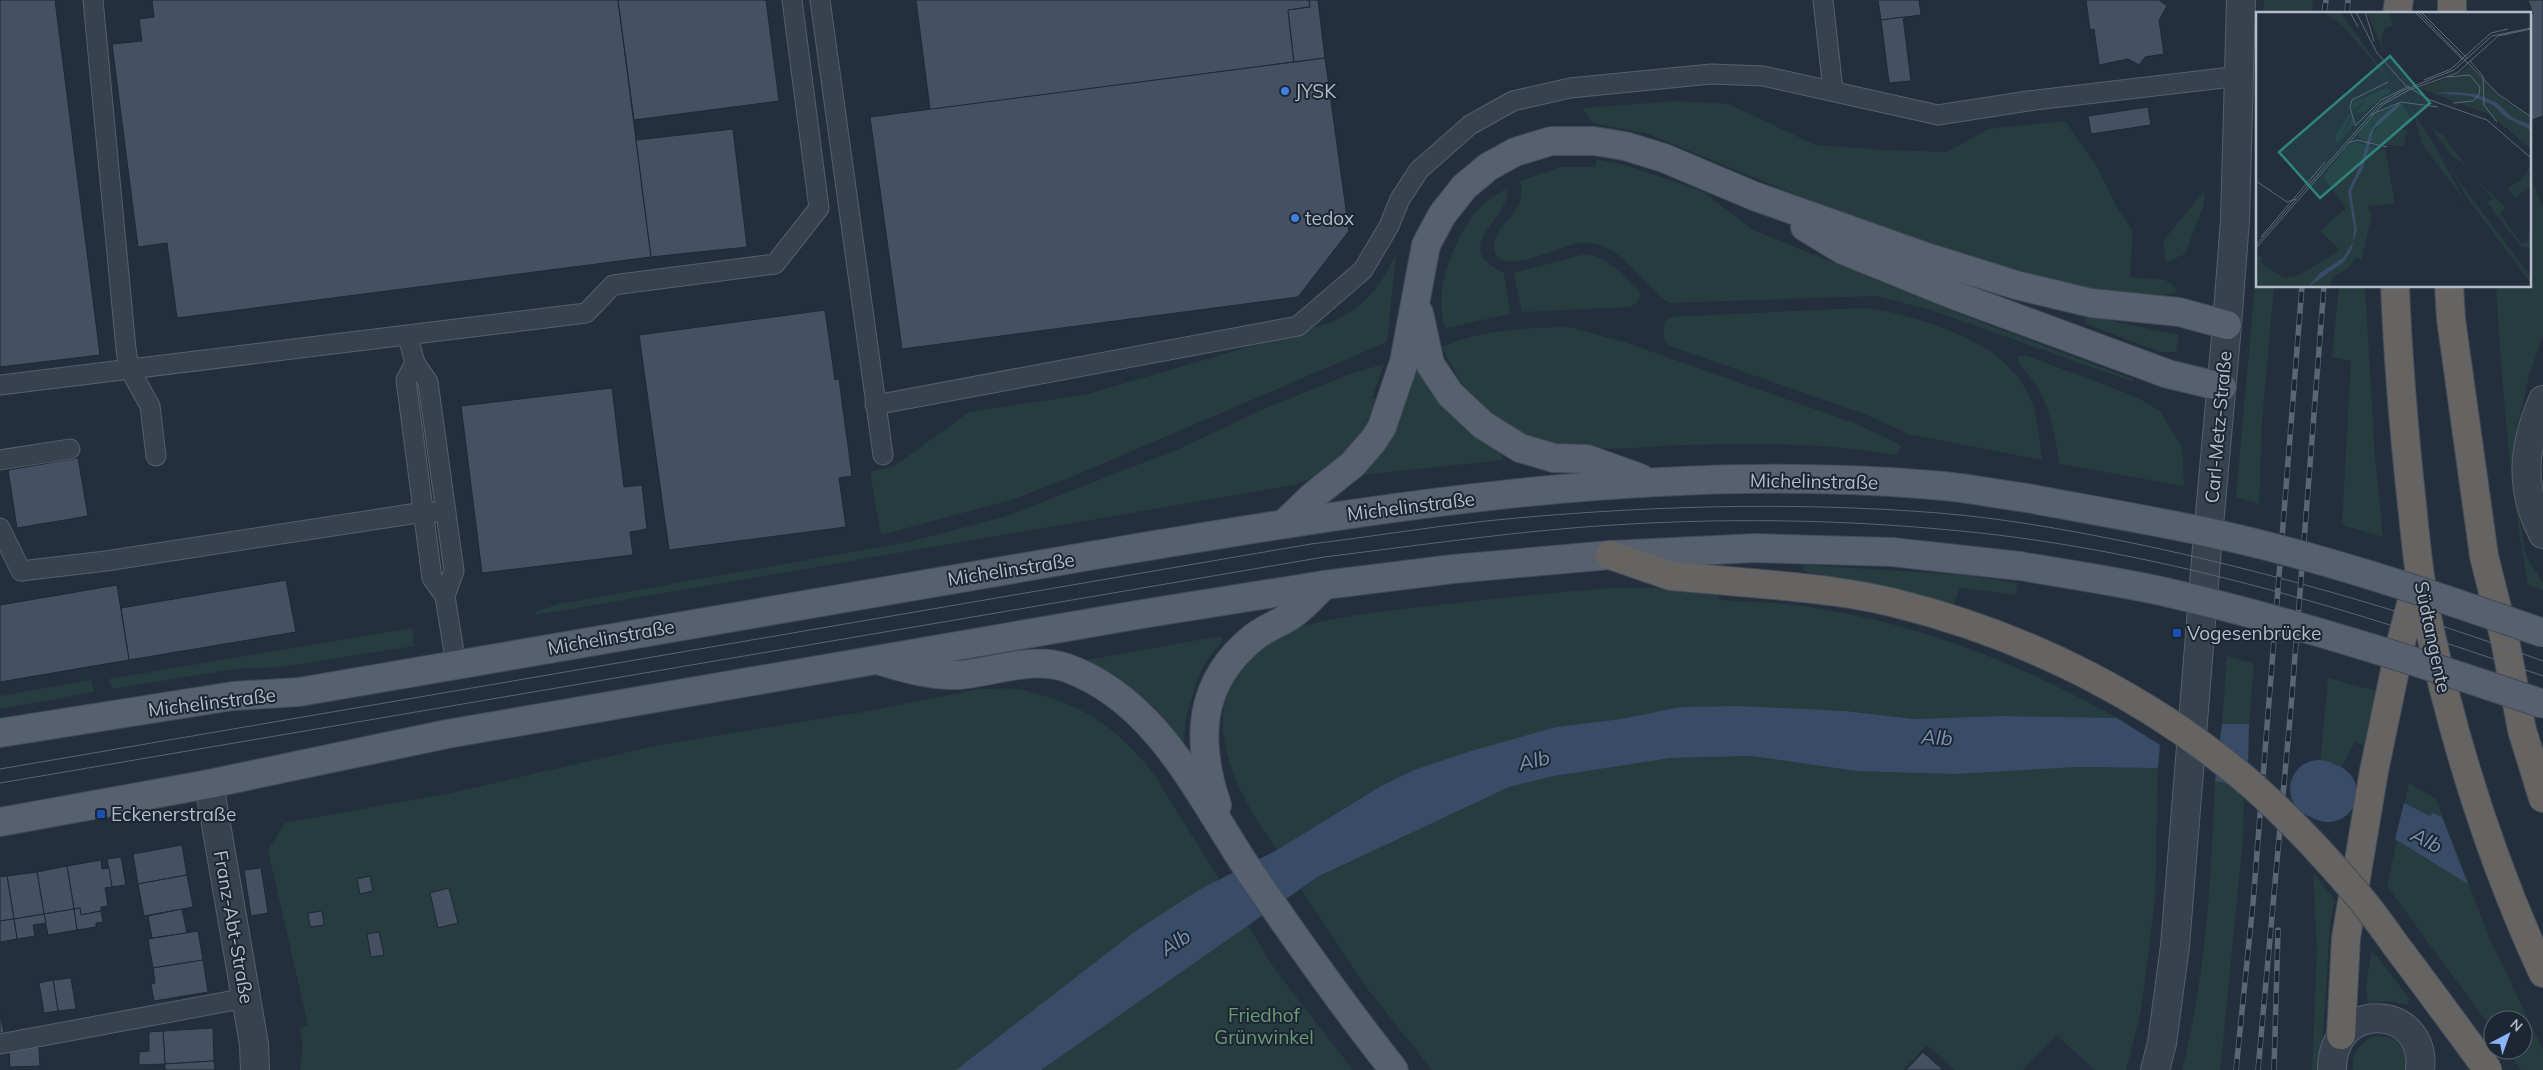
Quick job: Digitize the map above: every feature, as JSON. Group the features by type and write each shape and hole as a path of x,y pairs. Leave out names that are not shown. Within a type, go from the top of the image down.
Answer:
{"highway":[{"name":"Südtangente","path":"2395,288 2400,400 2416,552 2426,617 2452,721 2485,827 2525,935 2543,973"},
{"path":"2449,288 2451,319 2484,556 2505,640 2522,730 2543,798"},
{"path":"2341,1035 2346,938 2374,771 2400,646 2412,600 2416,552"},
{"path":"1610,555 1671,576 1774,584 1838,592 1894,602 1975,626 2057,660 2147,709 2180,731 2253,786 2321,854 2358,895 2488,1070"}],"main road":[{"path":"1284,524 1313,496 1352,465 1373,441 1390,407 1404,362 1417,304 1419,274 1426,245 1442,215 1464,186 1488,168 1515,152 1551,141 1594,141 1625,146 1664,158 1754,196 1923,256 2016,285 2091,303 2179,312 2227,324"},
{"path":"1754,196 1843,250 1935,287 2168,374 2222,387"},
{"path":"1417,304 1430,364 1450,394 1483,426 1520,448 1554,458 1587,459 1648,481"},
{"name":"Michelinstraße","path":"0,734 233,696 299,692 831,599 1402,505 1648,481 1849,480 1935,485 2027,498 2203,531 2309,558 2419,590 2543,633"},
{"path":"0,822 209,784 447,734 1324,585 1453,569 1610,555 1756,548 1892,552 2020,566 2160,591 2264,616 2417,661 2543,704"},
{"path":"1194,762 1214,684 1223,669 1244,645 1257,634 1289,617 1324,585"},
{"path":"876,660 919,673 958,675 1026,663 1065,668 1100,684 1128,704 1152,728 1194,762 1214,797 1229,840 1347,1012 1394,1070"}],"street":[{"name":"Carl-Metz-Straße","path":"2155,1070 2162,1043 2174,956 2222,387 2235,220 2241,0"},
{"path":"2543,400 2527,445 2525,475 2530,501 2543,534"},
{"name":"Franz-Abt-Straße","path":"209,784 254,1044 255,1070"},
{"path":"2332,1070 2334,1049 2341,1035 2352,1024 2366,1019 2384,1018 2394,1020 2414,1038 2426,1067"}],"lane":[{"path":"93,0 129,368 150,406 156,456"},
{"path":"0,385 129,368 408,337 586,313 614,285 775,264 820,208 792,0"},
{"path":"820,0 883,455"},
{"path":"1823,0 1833,90"},
{"path":"876,405 1298,326 1363,270 1389,226 1400,199 1419,170 1470,126 1513,101 1570,88 1711,74 1763,76 1833,90 1938,115 2240,76"},
{"path":"408,337 415,363 428,382 454,571 445,596"},
{"path":"415,363 406,380 432,578 445,596 456,665"},
{"path":"0,460 70,449"},
{"path":"0,528 21,571 116,559 424,512 445,512"},
{"path":"0,1044 246,998"}],"green space":[{"path":"2264,0 2313,0 2312,12 2263,12"},
{"path":"1677,101 1729,104 1815,145 1885,150 1947,152 1988,129 2065,121 2097,167 2117,208 2133,231 2130,277 2165,280 2175,287 2177,293 2168,295 2143,294 2086,288 2024,275 1868,224 1648,134 1593,123 1582,108"},
{"path":"1596,159 1628,166 1702,191 1753,230 1965,316 2133,379 2133,382 1931,310 1876,296 1669,303 1619,255 1607,248 1594,244 1580,243 1571,245 1518,261 1507,261 1498,258 1494,249 1495,240 1498,232 1520,201 1522,192 1520,181 1561,167 1596,167"},
{"path":"2530,184 2533,184 2543,207 2543,336 2529,375 2518,425 2513,477 2526,556 2543,583 2543,590 2528,585 2516,511 2501,361 2496,288 2530,288"},
{"path":"1507,188 1506,199 1481,242 1481,253 1488,263 1504,273 1510,314 1446,328 1442,314 1441,298 1444,281 1455,246 1482,206"},
{"path":"2204,191 2204,204 2185,254 2166,262 2163,241"},
{"path":"1585,254 1607,262 1638,289 1640,295 1637,303 1629,307 1522,312 1514,273"},
{"path":"1396,255 1387,342 1069,478 1014,499 881,535 870,472 896,465 969,412 1088,394 1333,322 1356,308 1371,294"},
{"path":"2256,273 2256,288 2274,288 2262,422 2259,504 2236,497"},
{"path":"2339,288 2365,288 2375,457 2383,537 2342,525 2351,361 2332,357"},
{"path":"1874,309 1919,320 1970,340 2000,359 2024,386 2032,403 2042,460 1908,434 1867,415 1670,346 1663,339 1665,322 1670,317"},
{"path":"2088,316 2179,335 2176,352 2160,352 2086,324 2084,321"},
{"path":"1569,327 1627,343 1857,424 1902,447 1895,455 1842,448 1789,445 1683,445 1601,449 1560,446 1540,442 1507,428 1484,409 1464,386 1442,347 1472,336 1488,333 1521,329"},
{"path":"2019,356 2027,356 2134,396 2159,410 2180,444 2183,457 2184,486 2060,464 2046,406 2038,388 2017,359"},
{"path":"1384,364 1372,398 1378,400 1355,440 1345,452 1322,471 1294,485 536,615 534,612 559,604 908,542 1004,517 1181,448 1257,412 1347,375"},
{"path":"1417,364 1472,433 1500,453 1503,460 1362,475 1395,423 1412,385"},
{"path":"1806,565 1964,575 2017,583 2016,595 1960,588 1953,605 1876,584 1805,572 1803,569"},
{"path":"1615,588 1655,588 1719,592 1719,600 1803,606 1845,613 1886,623 1926,634 2004,662 2042,679 2117,718 2001,716 1914,719 1846,711 1680,707 1621,719 1556,727 1414,770 1381,786 1277,850 1263,830 1238,785 1229,761 1224,737 1223,713 1229,689 1242,667 1255,651 1267,641 1305,625 1348,616 1499,598"},
{"path":"412,628 414,646 282,667 241,668 112,689 109,679"},
{"path":"1220,636 1223,639 1206,662 1197,680 1186,718 1184,742 1176,736 1156,710 1129,690 1082,661"},
{"path":"2227,656 2254,664 2249,724 2222,724"},
{"path":"2328,678 2376,691 2364,746 2355,742 2337,775 2320,765"},
{"path":"91,680 94,692 0,709 0,696"},
{"name":"Friedhof Grünwinkel","path":"980,689 1018,689 1059,701 1091,716 1105,725 1131,748 1155,776 1276,971 1353,1070 300,1070 303,1046 300,1028 308,1025 268,850 285,823 451,793 659,745 869,711"},
{"path":"1751,756 1857,771 2075,767 2158,768 2155,899 2141,1010 2126,1070 2095,1070 2056,1035 2023,1070 1955,1070 1927,1045 1904,1070 1432,1070 1366,987 1301,889 1319,876 1394,839 1508,787 1554,776 1671,758"},
{"path":"2215,781 2244,787 2243,838 2220,1070 2182,1070 2197,999 2202,963 2212,854"},
{"path":"2409,783 2436,799 2489,937 2524,1010 2483,1010 2483,1017 2387,886"},
{"path":"2313,872 2335,901 2330,923 2321,1070 2312,1070 2317,951"},
{"path":"2372,950 2409,998 2408,1005 2384,1001 2368,1004 2366,985"},
{"path":"2533,1029 2543,1050 2543,1070 2521,1070 2514,1060 2533,1060"},
{"path":"2372,1037 2395,1040 2405,1055 2409,1070 2353,1070 2353,1059 2357,1050"}],"water":[{"path":"1740,706 1846,711 1914,719 2001,716 2117,718 2160,745 2158,768 2075,767 1956,774 1857,771 1751,756 1671,758 1554,776 1509,787 1319,876 1041,1070 956,1070 1137,930 1199,890 1277,850 1381,786 1414,770 1471,751 1556,727 1621,719 1680,707"},
{"path":"2222,724 2249,724 2248,767 2244,787 2215,781"},
{"path":"2404,803 2430,816 2433,813 2442,817 2468,884 2395,839"}],"building":[{"path":"0,0 55,0 100,355 0,367"},
{"path":"152,0 618,0 651,257 177,318 167,243 138,247 112,44 142,41 139,19 154,17"},
{"path":"618,0 766,0 779,101 634,120"},
{"path":"916,0 1309,0 1310,7 1288,10 1294,62 930,110"},
{"path":"1309,0 1318,0 1325,58 1294,62 1288,10 1310,7"},
{"path":"1878,0 1919,0 1921,15 1881,20"},
{"path":"2086,0 2159,0 2167,6 2159,20 2164,54 2145,57 2139,65 2128,59 2099,65 2094,29 2090,30"},
{"path":"2528,0 2543,0 2543,116 2530,121 2530,16 2533,14"},
{"path":"1903,17 1911,81 1889,83 1881,20"},
{"path":"1325,58 1349,231 1298,297 902,349 870,117"},
{"path":"2148,107 2151,125 2091,134 2088,116"},
{"path":"733,129 747,247 651,257 636,140"},
{"path":"825,310 835,380 839,379 852,476 839,478 846,527 669,550 639,335"},
{"path":"612,388 624,487 642,485 647,529 630,532 633,555 482,573 461,406"},
{"path":"78,458 88,516 17,528 8,470"},
{"path":"286,580 296,632 129,660 121,608"},
{"path":"117,585 129,660 0,682 0,605"},
{"path":"182,845 187,875 138,884 133,854"},
{"path":"121,857 126,885 112,887 107,859"},
{"path":"101,860 102,869 109,868 112,887 105,888 108,906 101,907 101,911 81,915 80,908 74,909 67,866"},
{"path":"67,866 74,909 44,914 37,872"},
{"path":"261,868 268,913 251,916 244,870"},
{"path":"37,872 44,914 14,919 7,876"},
{"path":"187,875 193,907 144,916 138,884"},
{"path":"7,876 14,919 0,921 0,877"},
{"path":"370,876 373,891 360,894 357,879"},
{"path":"449,888 458,923 438,928 430,893"},
{"path":"80,908 81,915 101,911 103,922 96,923 96,927 77,930 74,909"},
{"path":"74,909 77,930 48,935 44,914"},
{"path":"182,909 187,933 152,938 148,916"},
{"path":"322,911 324,925 310,927 308,913"},
{"path":"44,914 46,923 33,925 35,936 17,939 14,919"},
{"path":"14,919 17,939 0,942 0,921"},
{"path":"198,931 203,960 153,968 148,939"},
{"path":"379,932 384,955 371,957 367,934"},
{"path":"203,960 208,992 154,1001 151,984 155,983 153,968"},
{"path":"71,978 76,1009 58,1011 53,980"},
{"path":"53,980 58,1011 44,1013 39,983"},
{"path":"0,1013 4,1033 0,1033"},
{"path":"213,1028 214,1061 165,1064 163,1031"},
{"path":"163,1031 165,1064 139,1065 139,1052 149,1051 149,1032"},
{"path":"39,1047 40,1066 10,1067 9,1049"},
{"path":"1923,1052 1943,1070 1906,1070"},
{"path":"214,1061 215,1070 165,1070 165,1064"}],"waterway":[{"name":"Alb","path":"2319,789 2328,793"}],"tram line":[{"path":"0,769 1311,544 1486,521 1655,509 1769,506 1882,509 1939,513 2048,527 2156,548 2303,584 2448,628 2543,661"},
{"path":"0,783 1324,557 1541,531 1664,522 1801,521 1893,525 2016,537 2093,550 2170,565 2246,583 2395,627 2543,676"}],"railway":[{"path":"2324,12 2326,0"},
{"path":"2347,12 2348,0"},
{"path":"2236,1070 2253,903 2302,288"},
{"path":"2258,1070 2291,707 2324,288"},
{"path":"2274,1070 2278,930"}],"place":[{"name":"JYSK","path":"1285,91"},
{"name":"tedox","path":"1295,218"},
{"name":"Vogesenbrücke","path":"2177,633"},
{"name":"Eckenerstraße","path":"101,814"}]}
